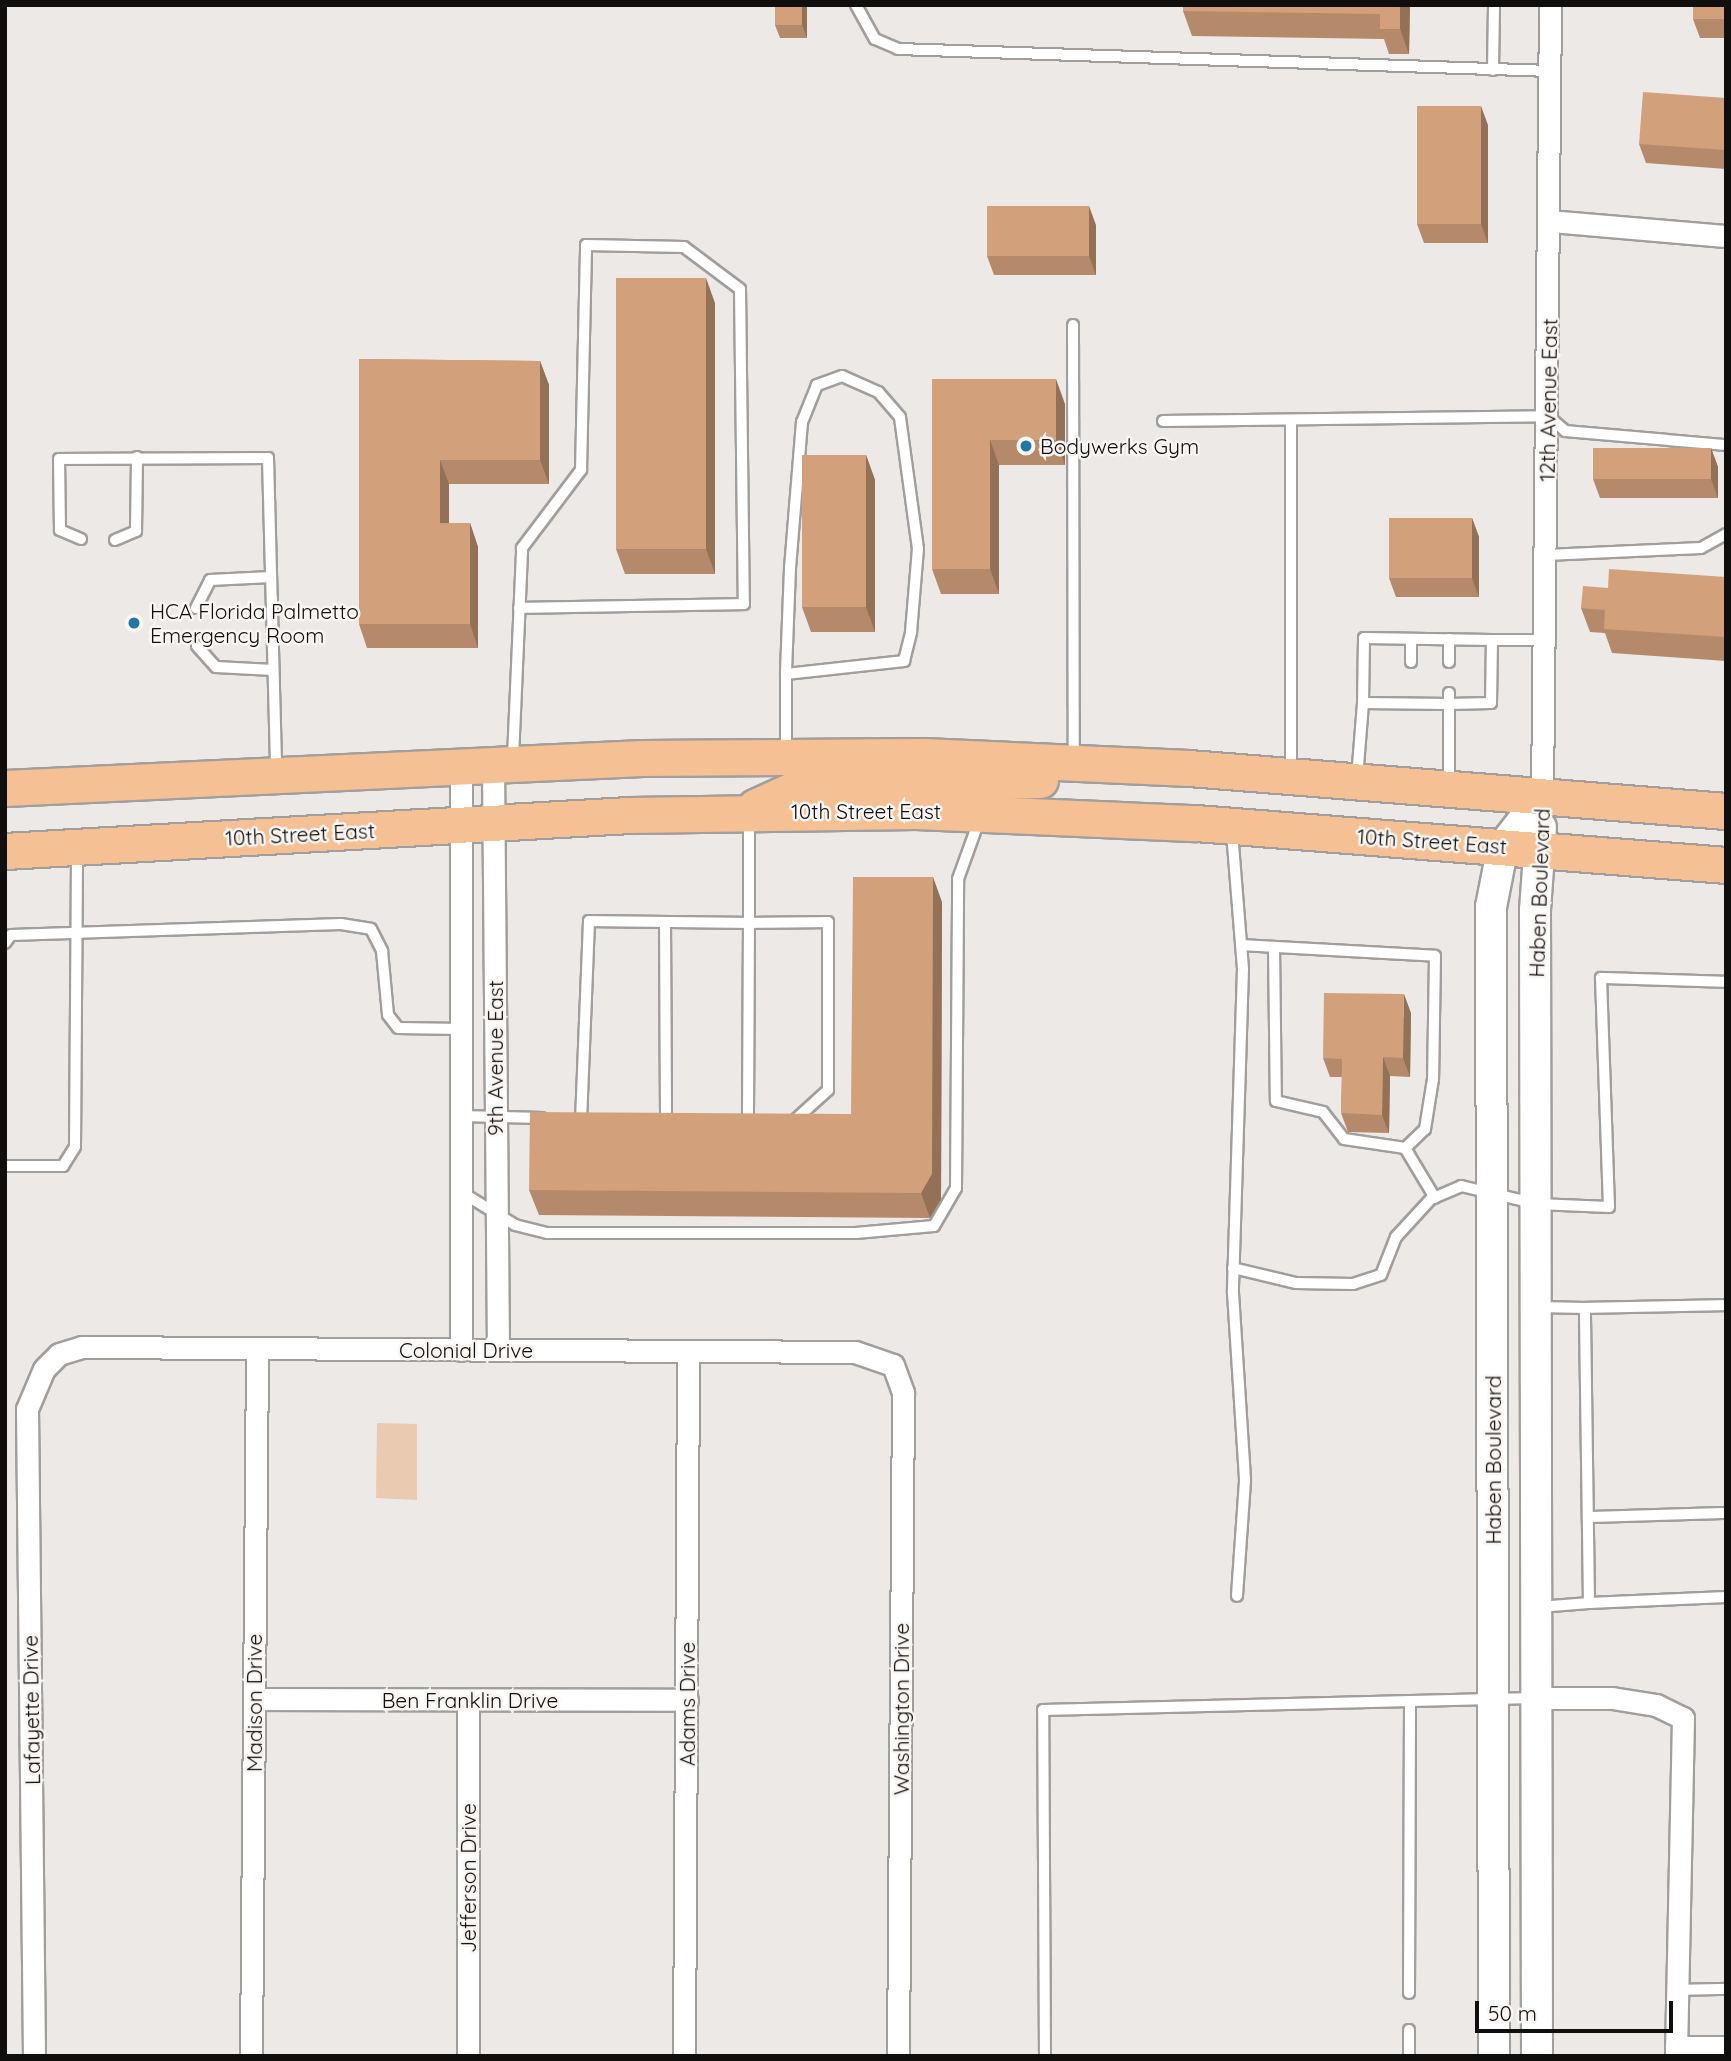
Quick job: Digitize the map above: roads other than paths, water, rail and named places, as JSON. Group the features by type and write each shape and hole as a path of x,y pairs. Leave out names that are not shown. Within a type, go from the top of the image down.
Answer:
{"main road":[{"path":"5,788 489,766 786,756 1074,761 1291,775 1726,811"},
{"path":"749,811 803,785 1036,781 1074,761"},
{"path":"5,801 91,784"},
{"name":"10th Street East","path":"5,851 749,811 980,813 1232,826 1726,865"}],"street":[{"name":"12th Avenue East","path":"1542,796 1550,221 1550,5"},
{"path":"1550,221 1726,236"},
{"name":"9th Avenue East","path":"461,1350 462,1029 478,824 489,766"},
{"name":"9th Avenue East","path":"489,766 478,824 495,1116 498,1350"},
{"name":"Haben Boulevard","path":"1494,2056 1491,907 1503,846 1542,796"},
{"name":"Haben Boulevard","path":"1537,2056 1536,1204 1542,796"},
{"name":"Colonial Drive","path":"44,1369 59,1354 82,1348 855,1352 893,1365"},
{"name":"Madison Drive","path":"251,2056 257,1350"},
{"name":"Adams Drive","path":"684,2056 688,1352"},
{"name":"Washington Drive","path":"893,1365 903,1393 898,2056"},
{"name":"Lafayette Drive","path":"34,2056 27,1409 44,1369"},
{"path":"1536,1698 1612,1698 1656,1704 1683,1718 1676,2051 1726,2047"},
{"name":"Ben Franklin Drive","path":"254,1699 687,1700"},
{"name":"Jefferson Drive","path":"468,1701 468,2056"}],"lane":[{"path":"856,5 875,38 898,50 1550,71"},
{"path":"1493,5 1493,70"},
{"path":"489,766 519,608 522,548 581,470 586,245 684,247 740,289 744,604 519,608"},
{"path":"1073,325 1074,761"},
{"path":"786,674 904,661 911,632 918,549 900,417 878,392 842,376 817,385 802,422 786,674 786,756"},
{"path":"1163,421 1548,416 1565,431 1726,445"},
{"path":"1291,421 1291,775"},
{"path":"115,540 136,531 137,457"},
{"path":"81,539 60,530 59,458 268,458 276,776"},
{"path":"1546,555 1701,548 1726,534"},
{"path":"196,608 210,580 271,577"},
{"path":"1356,780 1363,703 1364,638 1545,640"},
{"path":"1411,639 1411,662"},
{"path":"1448,639 1448,662"},
{"path":"1363,703 1410,698 1448,698 1491,704 1492,640"},
{"path":"197,646 216,667 274,670"},
{"path":"1448,698 1448,788"},
{"path":"748,1119 749,811"},
{"path":"461,1192 496,1210 515,1225 547,1233 856,1233 934,1226 956,1188 958,879 980,813"},
{"path":"1232,826 1241,945 1233,1268 1245,1481 1237,1596"},
{"path":"5,1166 63,1166 75,1147 77,847"},
{"path":"581,1121 589,921 828,922 828,1090 801,1119 775,1119"},
{"path":"665,922 666,1120"},
{"path":"5,943 11,935 341,924 371,929 382,951 387,1015 398,1028 462,1029"},
{"path":"1241,945 1434,956 1433,1079 1425,1129 1405,1148"},
{"path":"1274,947 1276,1101 1323,1112 1344,1139 1405,1148"},
{"path":"1233,1268 1296,1283 1353,1284 1381,1275 1396,1237 1435,1198 1461,1186 1492,1190 1536,1204 1609,1207 1601,978 1726,982"},
{"path":"461,1116 556,1119"},
{"path":"735,1120 761,1119"},
{"path":"568,1120 593,1121"},
{"path":"654,1121 680,1120"},
{"path":"1405,1148 1435,1198"},
{"path":"1537,1307 1726,1305"},
{"path":"1585,1308 1589,1603"},
{"path":"1588,1517 1726,1513"},
{"path":"1536,1607 1726,1597"},
{"path":"1045,2056 1043,1710 1536,1698"},
{"path":"1409,1993 1410,1702"},
{"path":"1677,1990 1726,1989"},
{"path":"1409,2030 1409,2056"}],"place":[{"name":"Bodywerks Gym","path":"1026,446"},
{"name":"HCA Florida Palmetto Emergency Room","path":"134,623"}]}
